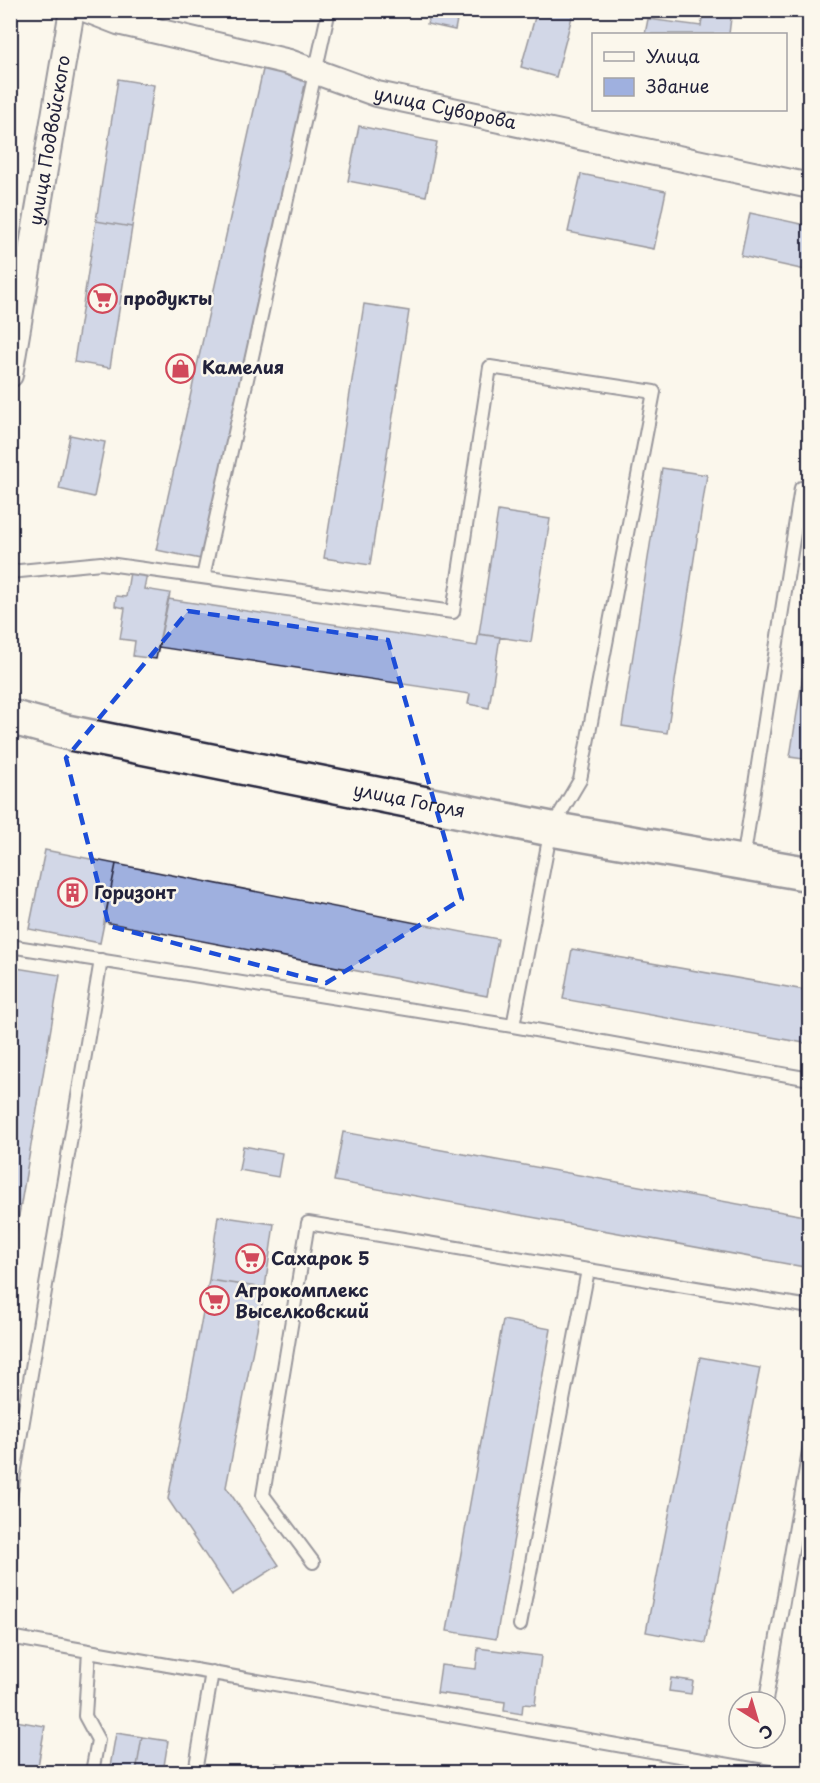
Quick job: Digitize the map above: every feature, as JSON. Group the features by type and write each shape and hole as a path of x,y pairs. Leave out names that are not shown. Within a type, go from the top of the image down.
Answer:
{"main road":[{"name":"улица Гоголя","path":"10,717 66,732 551,829 810,874"}],"street":[{"name":"улица Подвойского","path":"10,375 14,330 72,10"},
{"name":"улица Суворова","path":"87,10 118,22 289,62 377,94 810,186"}],"lane":[{"path":"202,577 329,10"},
{"path":"10,572 100,563 453,612 490,367 654,392 580,780 551,829 513,1026"},
{"path":"742,862 801,488"},
{"path":"10,946 513,1026 810,1079"},
{"path":"10,1498 101,960"},
{"path":"313,1562 263,1495 308,1223 810,1307"},
{"path":"520,1625 588,1270"},
{"path":"768,1690 810,1445"},
{"path":"10,1637 769,1773"},
{"path":"89,1651 85,1716 99,1740 92,1773"},
{"path":"195,1773 212,1672"}],"highlighted area":[{"path":"188,611 388,640 462,899 326,983 109,926 66,758"}],"building":[{"path":"430,10 459,10 455,30 427,24"},
{"path":"537,10 562,10 573,13 556,77 521,67"},
{"path":"703,10 732,10 729,33 645,33 648,19 701,26"},
{"path":"264,65 308,75 201,559 156,550"},
{"path":"118,79 154,85 132,227 96,221"},
{"path":"359,126 437,142 426,196 348,181"},
{"path":"581,174 666,191 654,249 568,232"},
{"path":"750,213 810,226 810,271 741,256"},
{"path":"96,221 132,227 110,368 74,362"},
{"path":"364,304 409,311 370,565 324,558"},
{"name":"Камелия","path":"172,358 195,365 191,377 168,371"},
{"path":"70,435 105,442 94,497 59,489"},
{"path":"662,468 707,475 667,733 622,726"},
{"path":"498,511 550,519 531,642 479,634"},
{"path":"130,572 147,574 144,589 170,593 156,659 133,656 135,641 120,639 125,608 115,606 116,596 126,597"},
{"path":"168,599 477,646 479,634 500,637 489,708 468,704 470,694 158,647"},
{"path":"810,630 810,760 790,757"},
{"name":"Горизонт","path":"45,850 116,864 100,943 29,929"},
{"path":"116,864 498,939 487,996 104,922"},
{"path":"572,949 810,991 810,1044 563,999"},
{"path":"10,967 60,975 10,1268"},
{"path":"343,1132 810,1217 810,1268 334,1181"},
{"path":"243,1146 282,1153 278,1177 239,1170"},
{"path":"218,1216 274,1224 265,1288 209,1280"},
{"path":"209,1280 265,1288 226,1487 279,1565 232,1595 168,1499"},
{"path":"503,1320 551,1329 496,1639 447,1631"},
{"path":"700,1357 760,1368 705,1643 646,1632"},
{"path":"478,1648 541,1656 535,1705 523,1704 522,1714 504,1711 505,1702 437,1693 441,1665 476,1669"},
{"path":"671,1678 693,1681 691,1694 669,1691"},
{"path":"10,1720 45,1726 37,1772 10,1772"},
{"path":"116,1733 142,1737 136,1772 109,1772"},
{"path":"142,1737 168,1741 163,1772 136,1772"},
{"path":"274,1763 325,1771 325,1772 272,1772"}],"place":[{"name":"продукты","path":"102,299"},
{"name":"Камелия","path":"181,368"},
{"name":"Горизонт","path":"73,893"},
{"name":"Сахарок 5","path":"250,1259"},
{"name":"Агрокомплекс Выселковский","path":"214,1301"}]}
